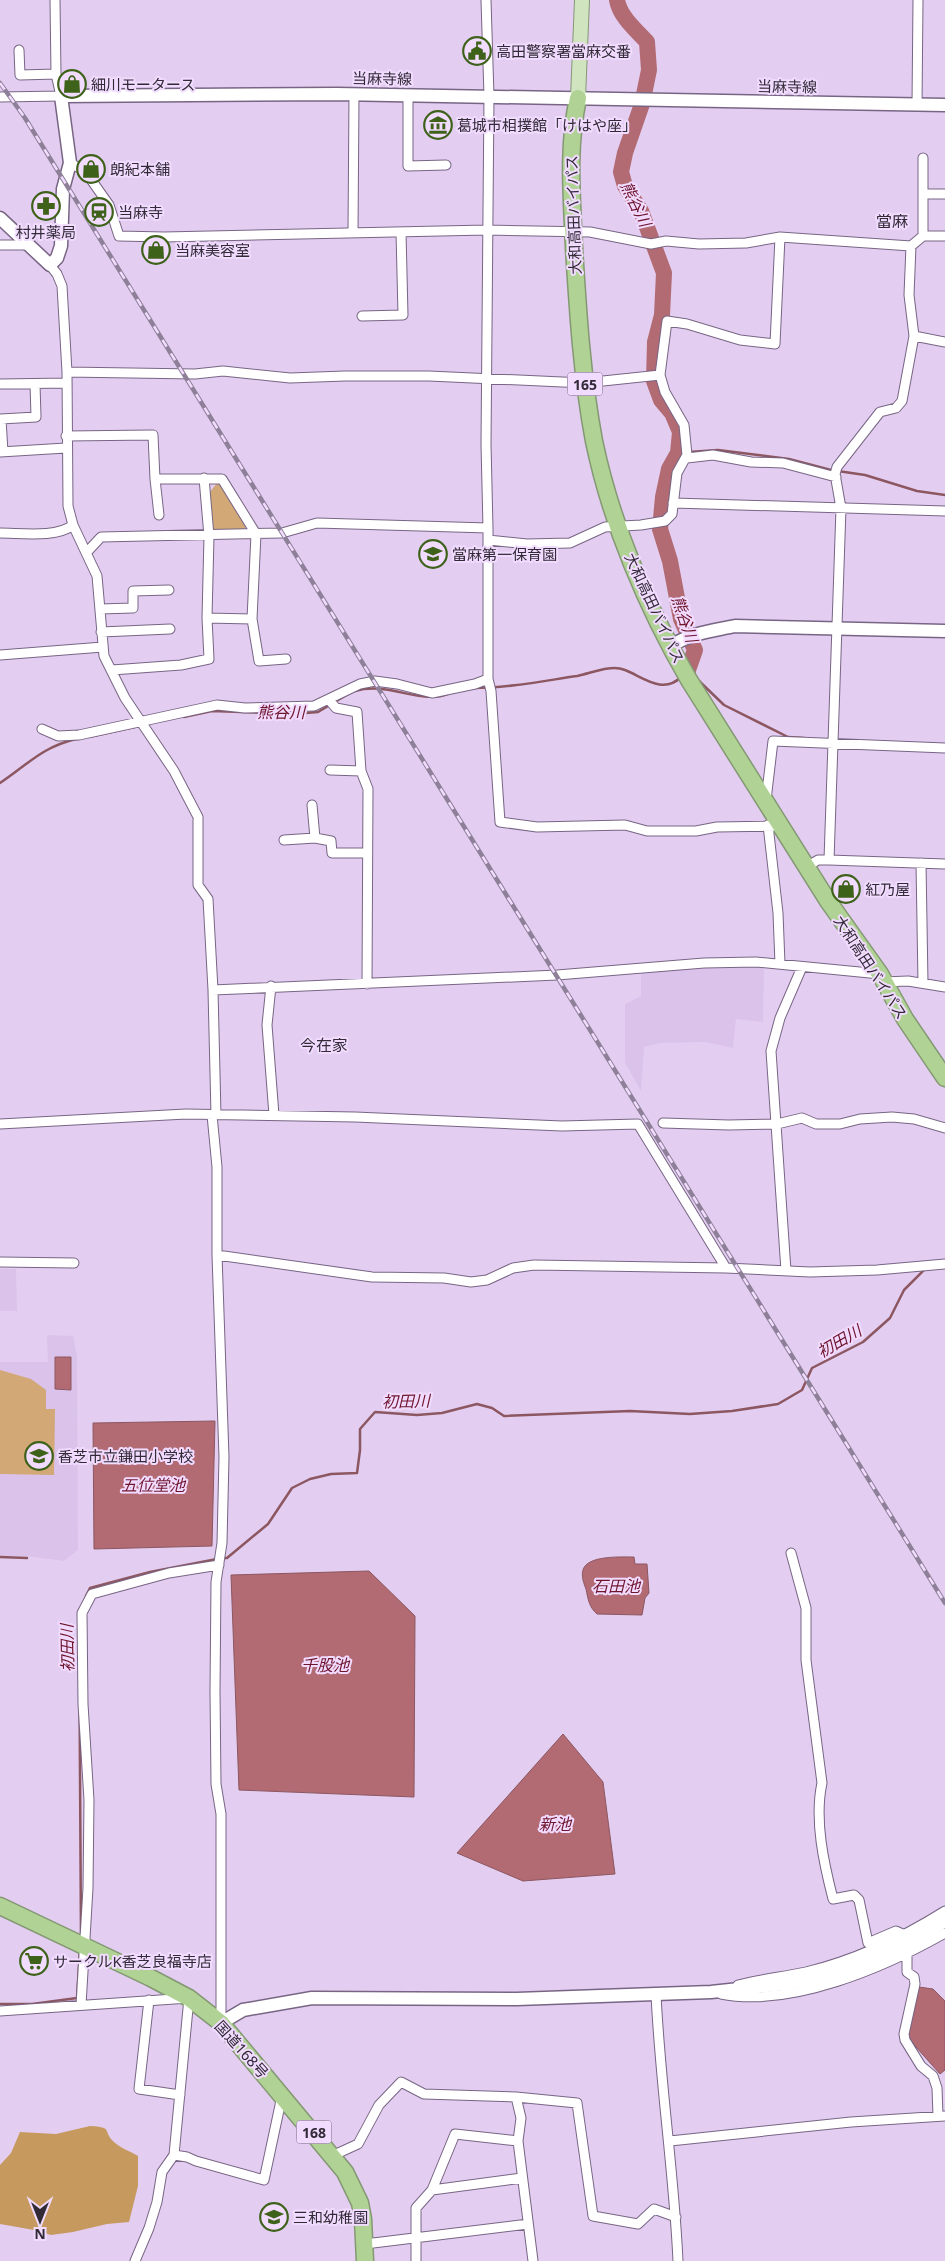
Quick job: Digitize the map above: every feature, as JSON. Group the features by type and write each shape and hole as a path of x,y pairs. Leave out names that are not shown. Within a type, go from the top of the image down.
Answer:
{"highway":[{"name":"大和高田バイパス","path":"578,98 572,128 570,176 584,383 594,442 619,526 641,584 676,647 689,680 766,800 775,826 808,866 828,900 882,978 905,1019 945,1078"},
{"name":"国道168号","path":"0,1906 189,1998 222,2023 334,2155 353,2185 364,2219 365,2261"}],"main road":[{"path":"578,98 582,0"},
{"name":"当麻寺線","path":"61,96 354,94 945,105"},
{"path":"0,218 50,265 58,258 61,246 64,189 70,163 61,96"},
{"path":"676,647 714,630 755,626 945,631"},
{"path":"222,2023 243,2010 312,1998 517,1999 711,1992 785,1984 824,1976 854,1966 922,1935 945,1921"}],"street":[{"path":"0,97 61,96 56,74 55,0"},
{"path":"486,0 489,96 486,230 488,679 491,691 500,822 537,827 625,825 647,831 696,831 718,827 775,826 780,964"},
{"path":"917,105 918,0"},
{"path":"19,50 20,75 56,74"},
{"path":"353,233 354,94"},
{"path":"408,95 408,166 446,165"},
{"path":"923,158 923,236"},
{"path":"70,163 86,171 108,206 119,236 486,230 574,232 617,236 654,243 666,241 699,244 746,242 780,237 911,246 923,236 945,236"},
{"path":"923,194 945,194"},
{"path":"362,316 403,315 401,232"},
{"path":"488,540 527,544 570,543 605,527 665,520 672,514 677,473 686,454 684,425 655,376 668,321 687,324 740,340 775,344 780,237"},
{"path":"0,245 29,245"},
{"path":"829,860 841,508 836,473 880,412 896,408 902,401 914,336 910,295 911,246"},
{"path":"50,265 57,274 62,286 67,372 66,448 68,506 73,524 97,576 104,656 140,722 174,771 198,817 198,885 208,899 213,990 217,1255 224,1456 219,1561 216,1582 215,1691 216,1784 221,1814 222,2023"},
{"path":"914,336 945,342"},
{"path":"67,372 195,374 223,371 290,378 380,376 486,378 584,383 655,376"},
{"path":"0,384 67,383"},
{"path":"35,384 36,416 1,419 2,452 66,448"},
{"path":"66,436 153,435 159,515"},
{"path":"686,454 713,454 752,462 784,463 836,473"},
{"path":"112,670 181,665 209,659 207,618 209,536 204,478"},
{"path":"155,479 222,479 256,534 252,619 259,661 286,658"},
{"path":"673,503 945,511"},
{"path":"87,552 101,537 282,533 317,523 488,528"},
{"path":"0,533 53,533 68,529 73,524"},
{"path":"100,609 133,608 133,592 169,590"},
{"path":"207,618 252,619"},
{"path":"101,632 170,629"},
{"path":"0,655 103,647"},
{"path":"42,729 58,736 79,735 217,705 245,708 314,706 329,700 347,689 375,681 432,693 475,684 488,679"},
{"path":"329,700 336,708 357,712 361,771 368,789 367,984"},
{"path":"766,800 773,741 945,748"},
{"path":"330,770 361,771"},
{"path":"312,805 315,838"},
{"path":"284,840 315,838 331,841 332,853 367,853"},
{"path":"808,866 818,860 945,864"},
{"path":"921,863 923,983"},
{"path":"213,990 557,975 704,963 802,966 945,986"},
{"path":"786,1271 771,1051 780,1018 802,966"},
{"path":"271,986 267,1025 274,1115"},
{"path":"0,1124 186,1114 274,1115 562,1126 638,1124 726,1268"},
{"path":"663,1123 777,1124 802,1118 816,1124 840,1124 860,1119 892,1117 914,1119 945,1128"},
{"path":"217,1255 372,1277 437,1278 471,1282 487,1280 513,1268 534,1265 726,1268 786,1271 877,1270 945,1264"},
{"path":"0,1262 74,1263"},
{"path":"790,1553 806,1608 806,1660 822,1783 819,1796 821,1828 827,1877 833,1899 854,1895 859,1900 868,1943 896,1931 905,1935"},
{"path":"81,2005 88,1888 89,1800 83,1704 82,1613 92,1594 219,1561"},
{"path":"711,1992 756,1980 806,1972 863,1953 905,1935 945,1911"},
{"path":"711,1992 738,1997 764,1997 789,1993 856,1975 907,1953 945,1933"},
{"path":"670,2141 851,2122 942,2116 933,2076 921,2066 905,2040 904,2034 915,1984 914,1977 907,1972 907,1953"},
{"path":"656,1994 658,2041 670,2141 678,2261"},
{"path":"0,2010 189,1998 174,2155 162,2172 157,2202 149,2228 135,2261"},
{"path":"149,2000 139,2089 180,2095"},
{"path":"334,2155 358,2144 379,2105 401,2082 424,2094 516,2097 578,2103 593,2216 638,2224 654,2209 676,2217"},
{"path":"174,2155 187,2157 264,2180 282,2095"},
{"path":"516,2097 521,2118 518,2141 533,2261"},
{"path":"416,2261 416,2208 432,2190 455,2134 518,2141"},
{"path":"432,2190 522,2178"},
{"path":"365,2244 528,2224"}],"shaded area":[{"path":"217,483 221,484 247,525 244,529 211,532 210,492"},
{"path":"764,964 763,1022 736,1019 733,1048 705,1042 660,1043 644,1047 641,1091 625,1063 625,1004 641,996 641,970"},
{"path":"0,1269 16,1269 17,1311 0,1311"},
{"name":"香芝市立鎌田小学校","path":"47,1335 73,1336 77,1356 78,1550 64,1561 26,1556 0,1556 0,1362 48,1362"},
{"path":"0,1370 31,1379 46,1390 46,1409 55,1409 54,1475 0,1474"},
{"path":"90,2126 102,2127 116,2144 138,2156 138,2186 129,2222 107,2224 51,2235 0,2224 0,2165 11,2153 20,2132 56,2134"}],"water":[{"path":"55,1357 71,1357 71,1390 55,1389"},
{"name":"五位堂池","path":"215,1421 212,1546 94,1549 93,1423"},
{"name":"石田池","path":"634,1557 635,1564 647,1564 649,1593 645,1598 642,1615 597,1614 589,1603 583,1580 582,1572 586,1565 598,1559"},
{"name":"千股池","path":"369,1571 415,1616 414,1797 239,1790 231,1575"},
{"name":"新池","path":"563,1734 603,1782 615,1874 523,1881 457,1853"},
{"path":"919,1987 933,1989 945,2001 945,2070 940,2074 908,2038"}],"waterway":[{"name":"熊谷川","path":"617,0 625,18 647,42 649,70 642,104 625,153 621,172 625,186 641,211 664,273 662,315 655,342 654,381 661,400 672,413 680,432 678,453 669,469 663,497 660,529 670,561 681,619 695,650 688,670"},
{"path":"689,452 718,450 789,459 831,470 865,475 917,491 945,495"},
{"name":"熊谷川","path":"474,688 525,684 614,668 620,668 660,685 674,682 681,677"},
{"path":"697,679 724,705 788,737 804,738"},
{"name":"熊谷川","path":"355,691 380,689 428,697 450,693"},
{"name":"熊谷川","path":"184,717 212,711 294,714 318,712 350,693"},
{"name":"熊谷川","path":"89,737 139,726"},
{"name":"熊谷川","path":"0,783 35,757 64,742 76,739"},
{"name":"初田川","path":"222,1558 227,1558 268,1524 292,1488 310,1479 331,1474 357,1473 360,1429 375,1412 417,1415 442,1413 477,1404 492,1408 504,1416 630,1411 690,1414 732,1411 778,1404 802,1390 812,1368 863,1342 890,1318 904,1290 926,1268"},
{"path":"0,1557 27,1558"},
{"name":"初田川","path":"86,1596 90,1588 150,1572 217,1559"},
{"name":"初田川","path":"79,1610 81,1936"},
{"name":"初田川","path":"0,2004 32,2004 77,1998 80,1950"}],"railway":[{"path":"0,83 25,118 945,1603"}],"place":[{"name":"高田警察署當麻交番","path":"477,51"},
{"name":"細川モータース","path":"72,84"},
{"name":"葛城市相撲館「けはや座」","path":"438,125"},
{"name":"朗紀本舗","path":"91,169"},
{"name":"村井薬局","path":"46,206"},
{"name":"当麻寺","path":"99,212"},
{"name":"当麻美容室","path":"156,250"},
{"name":"當麻第一保育園","path":"433,554"},
{"name":"紅乃屋","path":"846,889"},
{"name":"香芝市立鎌田小学校","path":"39,1456"},
{"name":"サークルK香芝良福寺店","path":"34,1961"},
{"name":"三和幼稚園","path":"274,2217"}],"district":[{"name":"當麻","path":"892,221"},
{"name":"今在家","path":"324,1045"}]}
